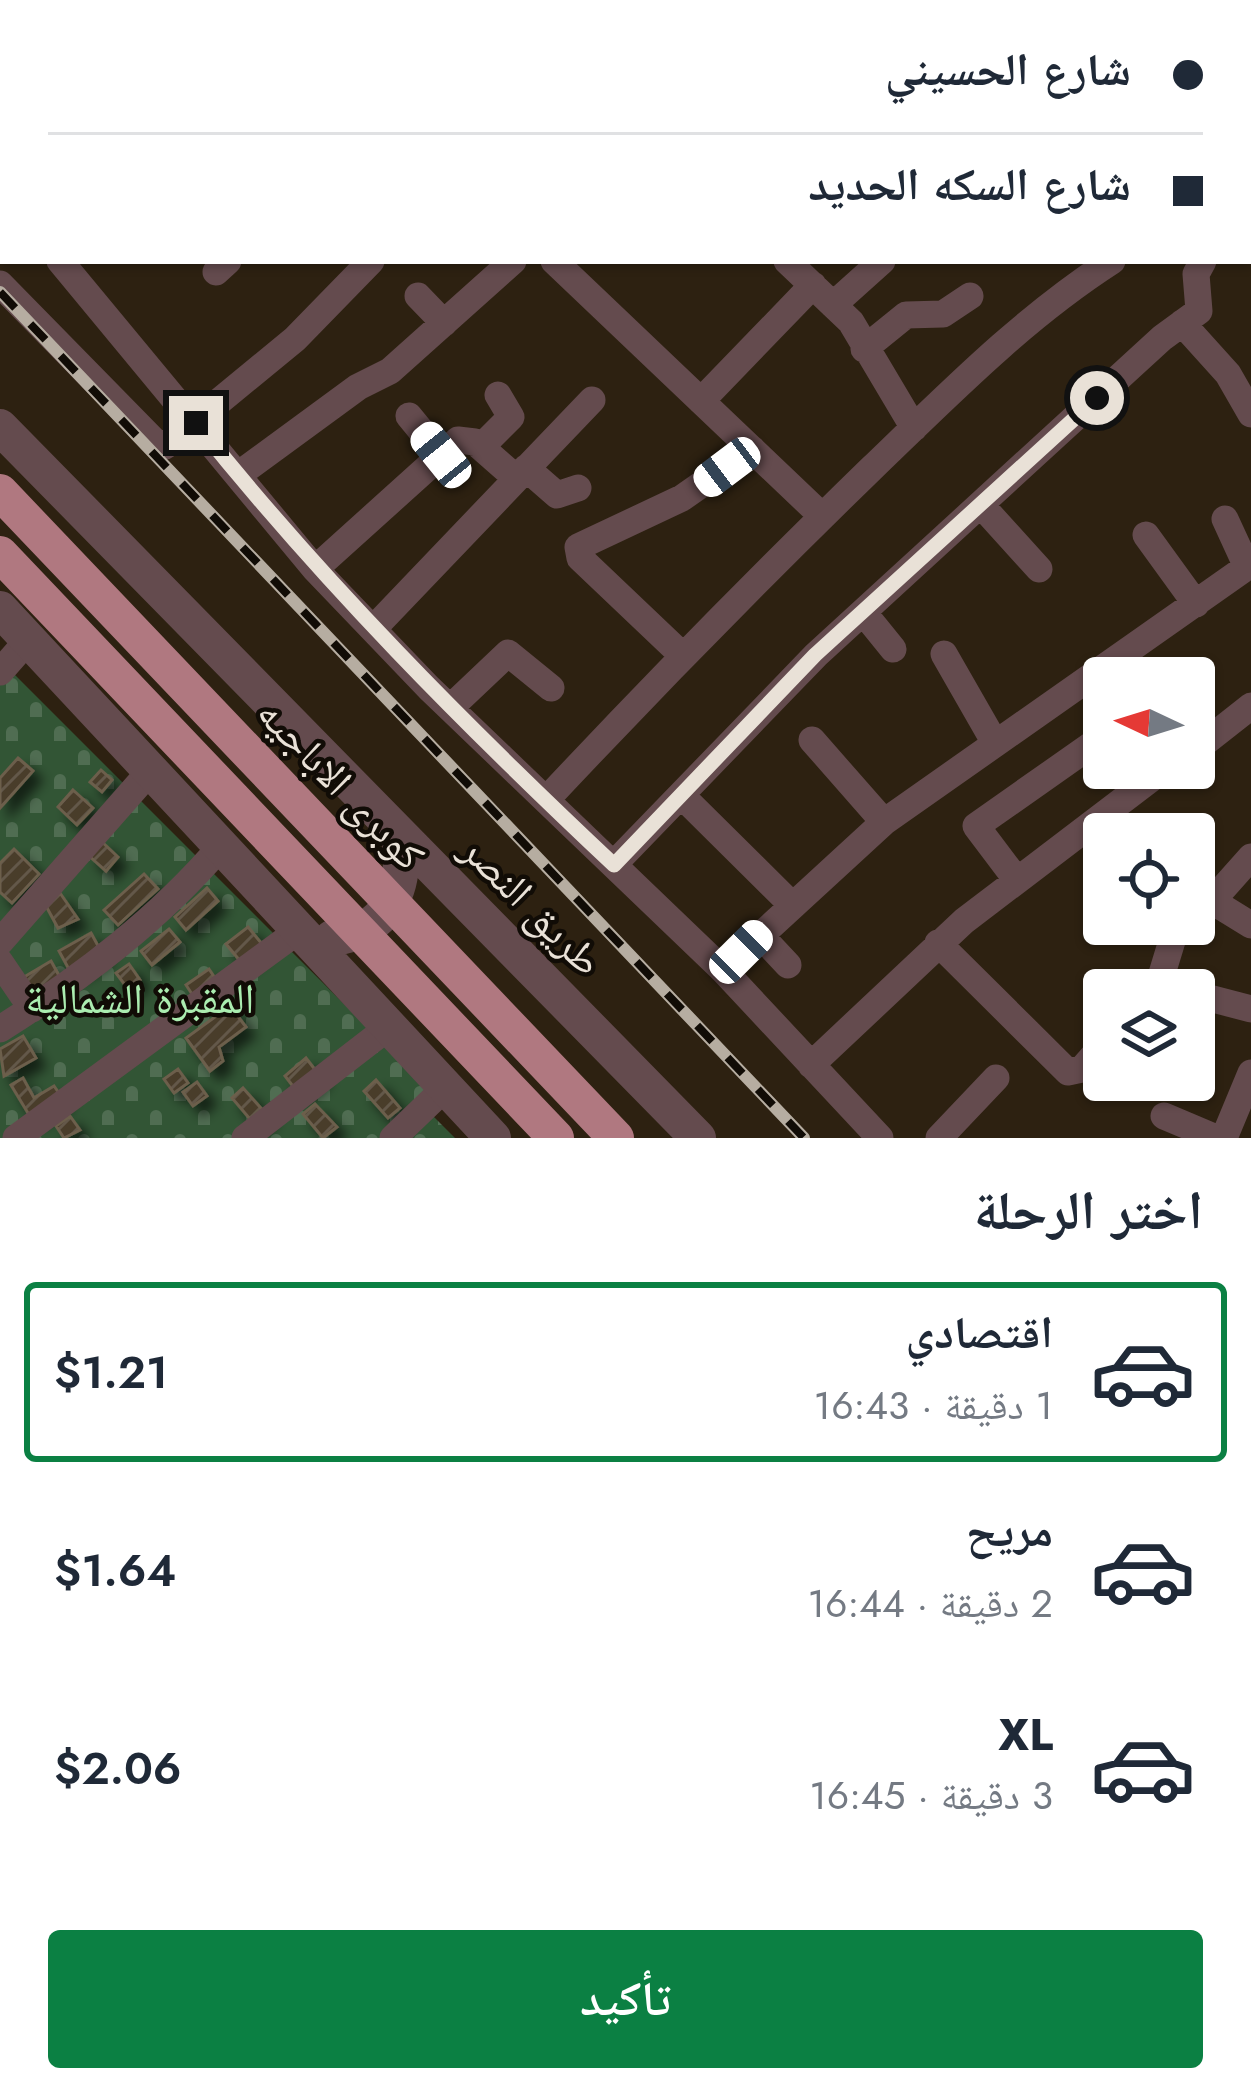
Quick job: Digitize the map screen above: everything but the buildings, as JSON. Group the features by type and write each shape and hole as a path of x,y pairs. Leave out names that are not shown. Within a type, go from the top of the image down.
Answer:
{"highway":[{"name":"كوبرى الاباجيه","path":"0,492 616,1138"},
{"name":"كوبرى الاباجيه","path":"0,554 556,1138"}],"street":[{"path":"63,264 315,569 450,708 723,970 880,1138"},
{"path":"0,284 160,446 172,444 332,304 367,264"},
{"path":"238,475 358,387 390,371 510,264"},
{"path":"557,264 823,516"},
{"path":"790,264 857,330 914,428"},
{"path":"701,401 823,295 873,264"},
{"path":"546,800 682,655 914,428 1012,336 1108,264"},
{"path":"614,865 863,612 1182,323 1201,303 1196,274 1202,264"},
{"path":"418,296 444,323"},
{"path":"865,349 906,315 943,314 970,296"},
{"path":"1182,323 1240,367 1251,414"},
{"path":"482,446 512,417 498,394"},
{"path":"373,629 592,400"},
{"path":"409,416 441,455"},
{"name":"طريق النصر","path":"0,427 698,1138"},
{"path":"315,569 458,440 482,446 590,512 682,498 752,449"},
{"path":"981,505 1039,569"},
{"path":"590,512 578,547 580,559 682,655"},
{"path":"723,970 790,903 884,822 1249,566 1225,519"},
{"path":"1146,535 1196,604"},
{"path":"0,609 306,932 493,1138"},
{"path":"863,612 893,649"},
{"path":"0,672 28,639"},
{"path":"450,708 508,653 551,688"},
{"path":"944,654 995,743"},
{"path":"1215,734 1251,706"},
{"path":"812,740 884,822"},
{"path":"1016,879 976,826 1083,751"},
{"path":"0,942 152,769"},
{"path":"811,1065 938,943 1137,789"},
{"path":"682,796 790,903"},
{"path":"16,1138 52,1128 306,932 338,939 364,931 385,914 402,877 399,837"},
{"path":"0,1029 178,897 223,844"},
{"path":"1215,898 1251,857"},
{"path":"1215,914 1251,925"},
{"path":"759,934 788,965"},
{"path":"938,943 1062,1067 1083,1068"},
{"path":"0,962 32,1009"},
{"path":"1215,1000 1251,1009"},
{"path":"245,1138 390,1026"},
{"path":"1164,1116 1220,1138 1251,1073"},
{"path":"939,1138 996,1078"},
{"path":"393,1138 446,1087"}],"green space":[{"name":"المقبرة الشمالية","path":"0,660 410,1070 429,1091 419,1102 455,1138 0,1138"}],"railway":[{"path":"0,292 804,1138"}],"route":[{"path":"196,423 315,569 429,688 614,865 815,655 1097,398"}]}
